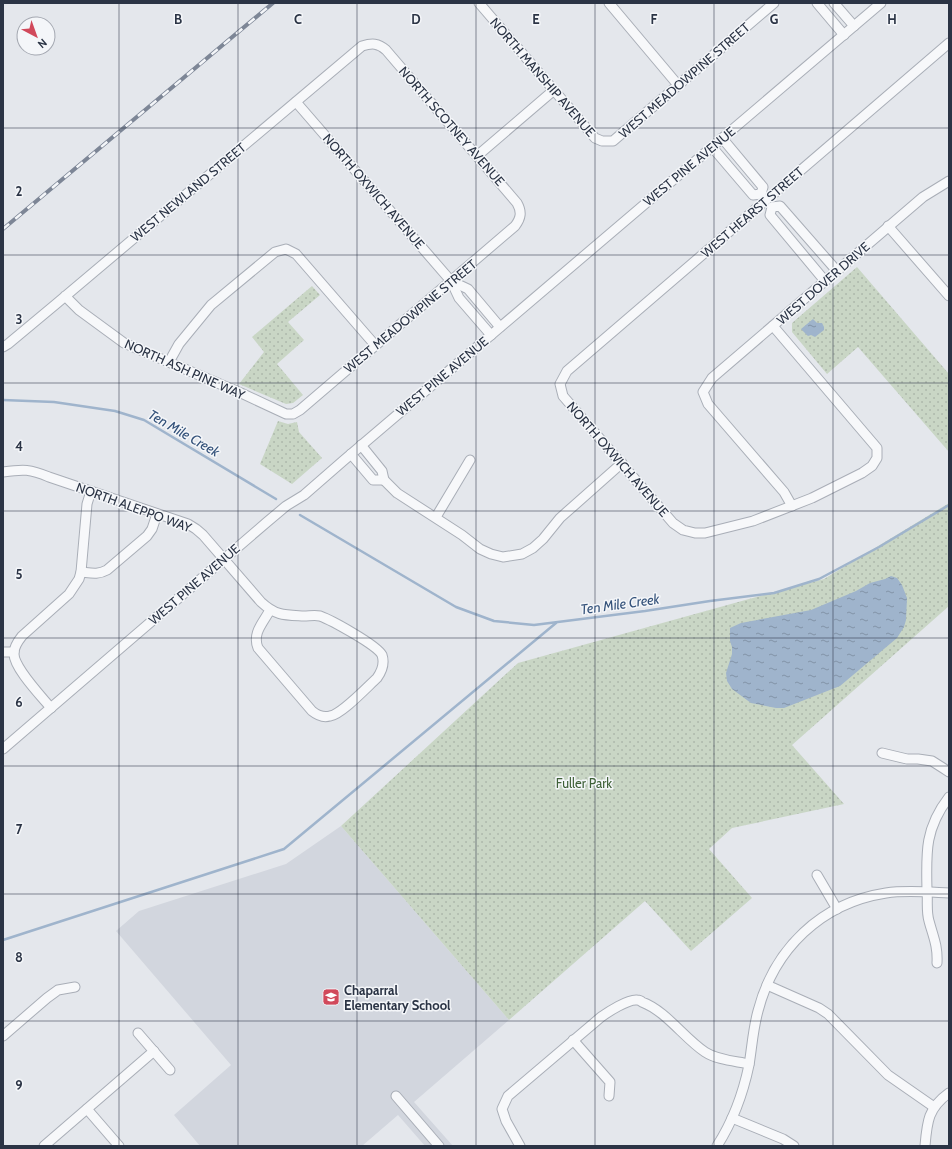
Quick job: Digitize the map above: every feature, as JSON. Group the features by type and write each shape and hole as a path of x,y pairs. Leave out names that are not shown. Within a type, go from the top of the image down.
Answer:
{"street":[{"name":"NORTH MANSHIP AVENUE","path":"479,3 595,138 602,141 613,141"},
{"path":"609,3 678,85"},
{"name":"WEST MEADOWPINE STREET","path":"613,141 774,3"},
{"path":"817,3 844,35"},
{"path":"834,3 854,26"},
{"name":"WEST PINE AVENUE","path":"3,749 286,506 304,495 881,3"},
{"name":"WEST HEARST STREET","path":"560,384 567,371 763,197 949,43"},
{"name":"WEST NEWLAND STREET","path":"3,347 362,46 376,44"},
{"name":"NORTH SCOTNEY AVENUE","path":"376,44 382,46 386,50 477,156 517,203 521,214"},
{"path":"477,156 554,90"},
{"name":"NORTH OXWICH AVENUE","path":"296,102 451,281 459,298 491,335"},
{"path":"722,138 763,186 763,197"},
{"path":"712,147 753,195 763,197 772,207"},
{"name":"WEST DOVER DRIVE","path":"792,506 784,492 708,404 703,392 712,378 888,226 923,197 949,181"},
{"path":"772,207 780,206 836,271"},
{"path":"772,207 770,215 825,281"},
{"name":"WEST MEADOWPINE STREET","path":"293,414 300,410 515,226 521,214"},
{"path":"888,226 949,296"},
{"path":"169,362 179,344 211,305 275,252 286,249 296,254 375,345"},
{"name":"NORTH OXWICH AVENUE","path":"451,281 468,289 500,327"},
{"name":"NORTH ASH PINE WAY","path":"65,296 79,310 124,343 286,414 293,414"},
{"path":"773,326 877,448 877,458 872,466 862,473 812,498 792,506"},
{"name":"NORTH OXWICH AVENUE","path":"560,384 563,396 673,523 683,530 695,533 705,533 753,521 792,506"},
{"path":"361,445 382,471 384,480 397,493 436,517 480,549 503,557 522,554 533,548 543,539 560,518 622,463"},
{"path":"351,454 373,480 384,480"},
{"path":"436,517 470,460"},
{"name":"NORTH ALEPPO WAY","path":"3,472 21,470 35,472 188,524 203,536 261,602 270,610"},
{"path":"51,708 17,666 14,652 16,643 22,636 69,594 79,579 81,572 87,504 91,491"},
{"path":"81,572 95,574 107,570 147,536 152,529 157,514"},
{"path":"270,610 289,615 317,616 330,620 379,650 383,660 381,672 377,678 339,712 324,717 318,715 258,648 256,636 270,610"},
{"path":"3,652 14,652"},
{"path":"882,752 907,759 918,758 932,762 949,772"},
{"path":"938,963 938,952 935,939 928,920 927,853 930,832 938,813 949,797"},
{"path":"817,875 837,908"},
{"path":"717,1146 740,1099 749,1064 758,1010 767,986 779,962 792,944 809,927 837,908 866,897 906,891 949,893"},
{"path":"767,986 819,1008 828,1014 888,1075 934,1106"},
{"path":"3,1036 58,990 75,987"},
{"path":"520,1146 506,1121 502,1109 508,1096 601,1017 609,1011 627,1003 636,1000 649,1005 667,1018 705,1052 714,1056 749,1064"},
{"path":"138,1033 170,1070"},
{"path":"573,1040 610,1082 609,1096"},
{"path":"44,1146 154,1051"},
{"path":"925,1146 928,1121 934,1106 949,1093"},
{"path":"396,1096 439,1146"},
{"path":"87,1109 119,1146"},
{"path":"732,1118 783,1139 794,1146"}],"shaded area":[{"name":"Chaparral Elementary School","path":"341,826 509,1020 414,1102 453,1146 425,1146 398,1115 362,1146 200,1146 174,1115 231,1065 116,931 139,911 286,864"}],"green space":[{"path":"857,267 949,374 949,452 858,347 827,374 792,332 792,323"},
{"path":"312,286 320,295 288,322 304,340 277,364 303,395 293,403 286,404 239,384 264,352 252,337"},
{"path":"278,421 288,424 297,422 299,432 322,458 292,484 260,464"},
{"name":"Fuller Park","path":"949,503 949,606 792,745 844,804 732,828 709,849 752,898 691,951 645,901 509,1020 341,826 518,663 824,579"}],"water":[{"path":"813,319 817,323 822,323 824,327 824,330 815,337 811,335 808,336 801,329"},
{"path":"891,576 897,578 902,585 907,598 906,620 904,627 897,638 840,686 784,708 751,703 732,689 727,681 726,673 732,654 730,628 741,623 811,610 856,591 870,583"}],"waterway":[{"name":"Ten Mile Creek","path":"3,400 54,402 115,411 144,420 276,499"},
{"name":"Ten Mile Creek","path":"300,515 456,607 494,621 534,625 774,593 819,579 879,547 949,505"},
{"path":"3,940 284,849 556,623"}],"railway":[{"path":"3,229 273,3"}],"place":[{"name":"Chaparral Elementary School","path":"331,997"}]}
